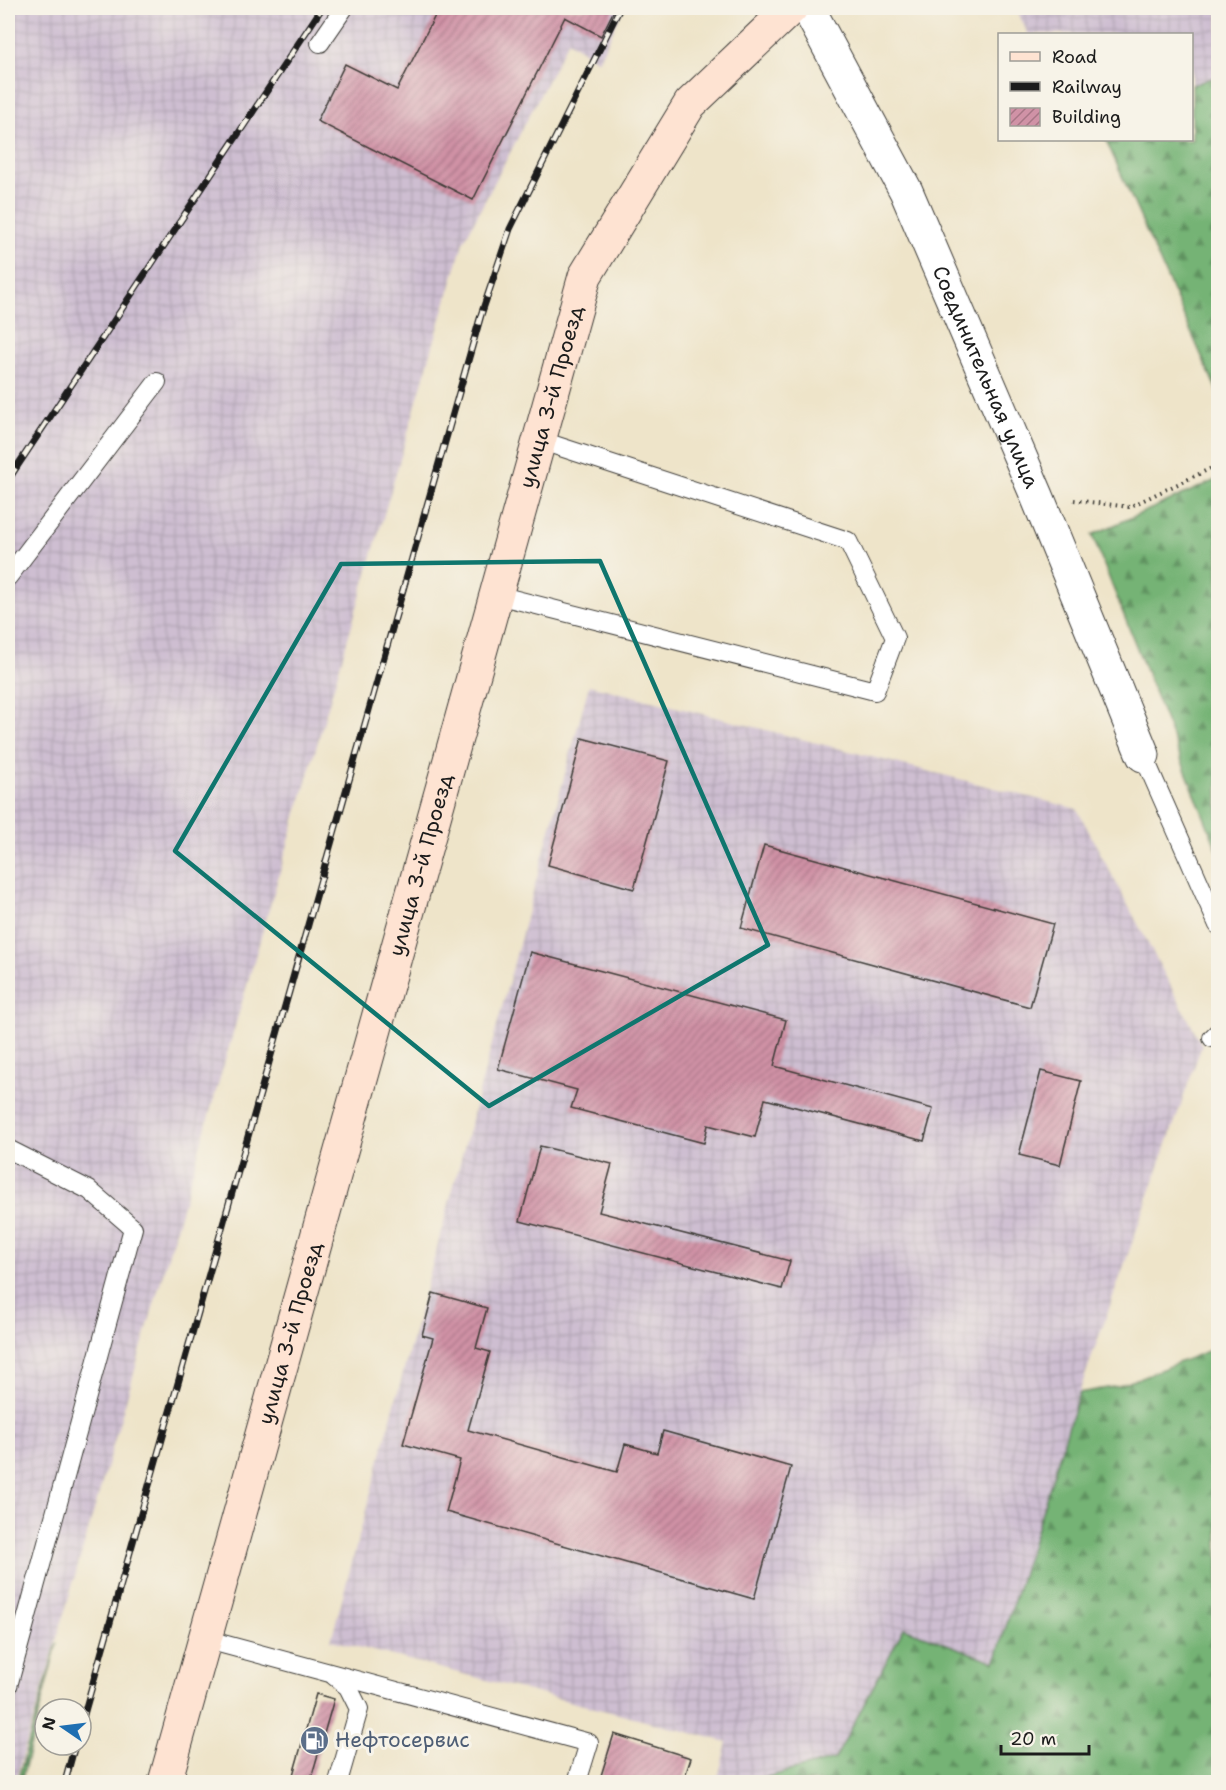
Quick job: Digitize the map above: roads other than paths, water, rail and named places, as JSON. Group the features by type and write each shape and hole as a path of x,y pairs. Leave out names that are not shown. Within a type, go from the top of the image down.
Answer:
{"street":[{"name":"улица 3-й Проезд","path":"165,1782 585,276 690,104 791,8"},
{"name":"Соединительная улица","path":"808,8 906,191 1037,496 1143,755"}],"lane":[{"path":"320,43 344,8"},
{"path":"8,577 157,382"},
{"path":"497,595 875,691 895,638 848,541 539,440"},
{"path":"1143,755 1218,925"},
{"path":"8,1149 89,1190 133,1228 8,1686"},
{"path":"204,1639 589,1743 577,1782"},
{"path":"332,1674 348,1687 359,1709 338,1782"}],"railway":[{"path":"8,480 322,8"},
{"path":"89,1697 481,315 510,229 620,8"},
{"path":"65,1782 72,1757"}],"place":[{"name":"Нефтосервис","path":"314,1740"}]}
